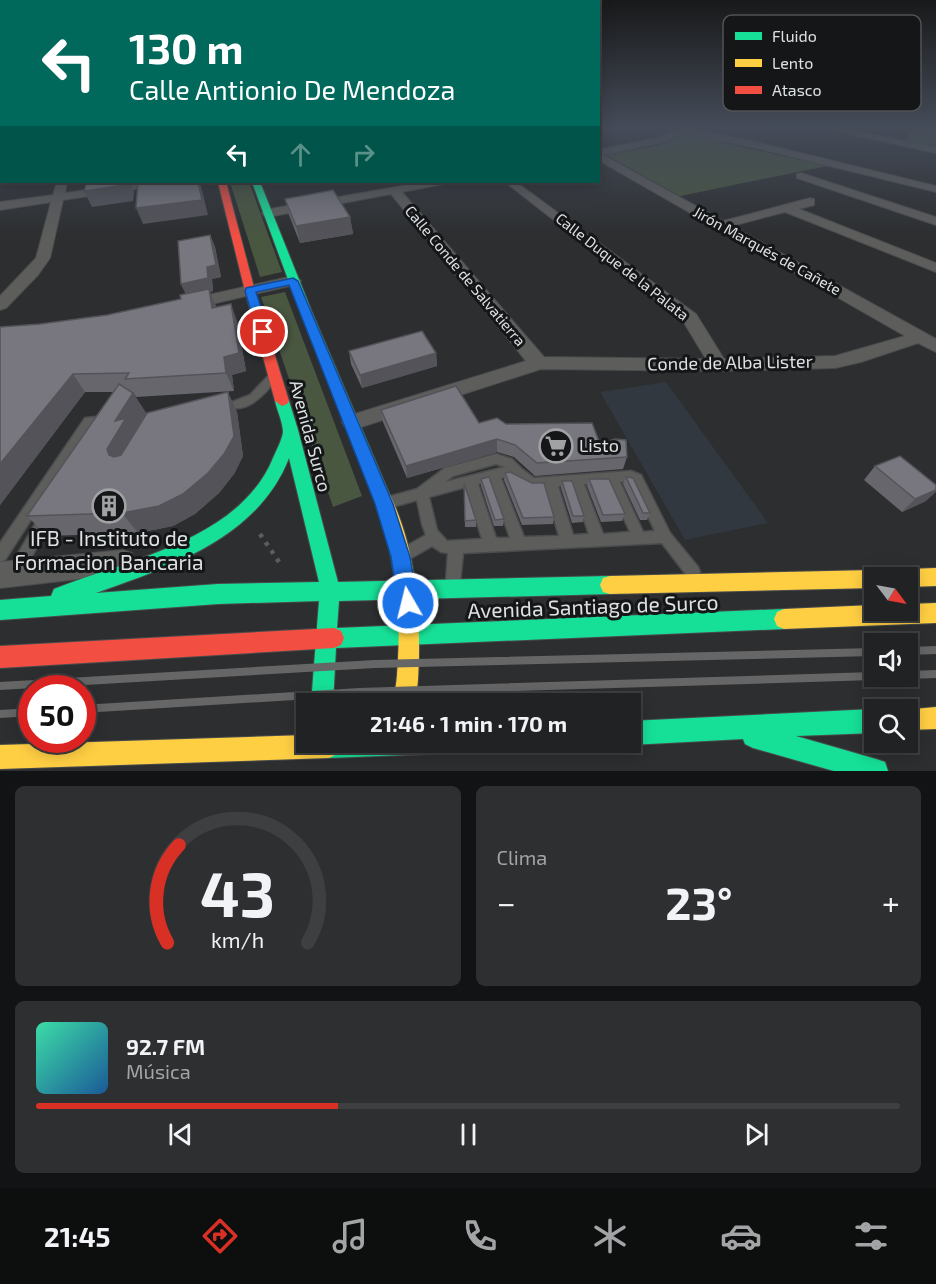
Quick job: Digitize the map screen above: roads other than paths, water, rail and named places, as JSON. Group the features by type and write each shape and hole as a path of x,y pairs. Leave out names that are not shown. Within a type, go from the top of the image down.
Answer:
{"main road":[{"name":"Avenida Surco","path":"222,183 250,291 291,430 330,589 323,693"},
{"name":"Avenida Surco","path":"256,183 293,281 384,504 400,557 407,587 410,635 406,693"},
{"path":"31,607 167,557 203,540 238,516 268,484 291,430"},
{"path":"918,578 936,577"},
{"name":"Avenida Santiago de Surco","path":"0,610 330,589 706,585 864,579"},
{"name":"Avenida Santiago de Surco","path":"0,657 410,635 936,613"},
{"path":"918,719 936,718"},
{"path":"641,733 864,722"},
{"path":"729,729 876,771"},
{"path":"0,757 296,746"}],"street":[{"name":"Jirón Marqués de Cañete","path":"615,164 928,342"},
{"path":"834,164 936,189"},
{"path":"801,176 936,221"},
{"path":"0,305 40,262 62,183"},
{"path":"0,206 156,183"},
{"path":"268,213 434,183"},
{"name":"Calle Duque de la Palata","path":"511,183 690,318 719,365"},
{"name":"Calle Conde de Salvatierra","path":"394,190 539,362"},
{"path":"720,225 810,202"},
{"path":"786,208 936,268"},
{"path":"169,309 293,281"},
{"name":"Conde de Alba Lister","path":"352,422 539,362 719,365 835,362 928,342"},
{"path":"5,568 167,557"}],"lane":[{"path":"236,405 254,398 275,374"},
{"path":"5,568 89,421 108,420 102,430"},
{"path":"422,493 448,472 496,459 508,462 532,483 631,476 637,479 665,537 687,567 706,585"},
{"path":"384,504 510,471 518,473"},
{"path":"494,475 519,543"},
{"path":"612,477 639,538"},
{"path":"576,480 598,540"},
{"path":"550,481 568,541"},
{"path":"471,482 491,545"},
{"path":"422,493 433,538 438,544 491,545 665,537"},
{"path":"5,568 53,507"},
{"path":"400,557 433,538"},
{"path":"453,586 456,546"}],"railway":[{"path":"918,651 936,650"},
{"path":"0,686 375,664 864,652"},
{"path":"918,675 936,674"},
{"path":"96,708 359,692 864,676"},
{"path":"0,714 18,713"}],"place":[{"name":"Listo","path":"556,446"},
{"name":"IFB - Instituto de Formacion Bancaria","path":"109,506"}]}
